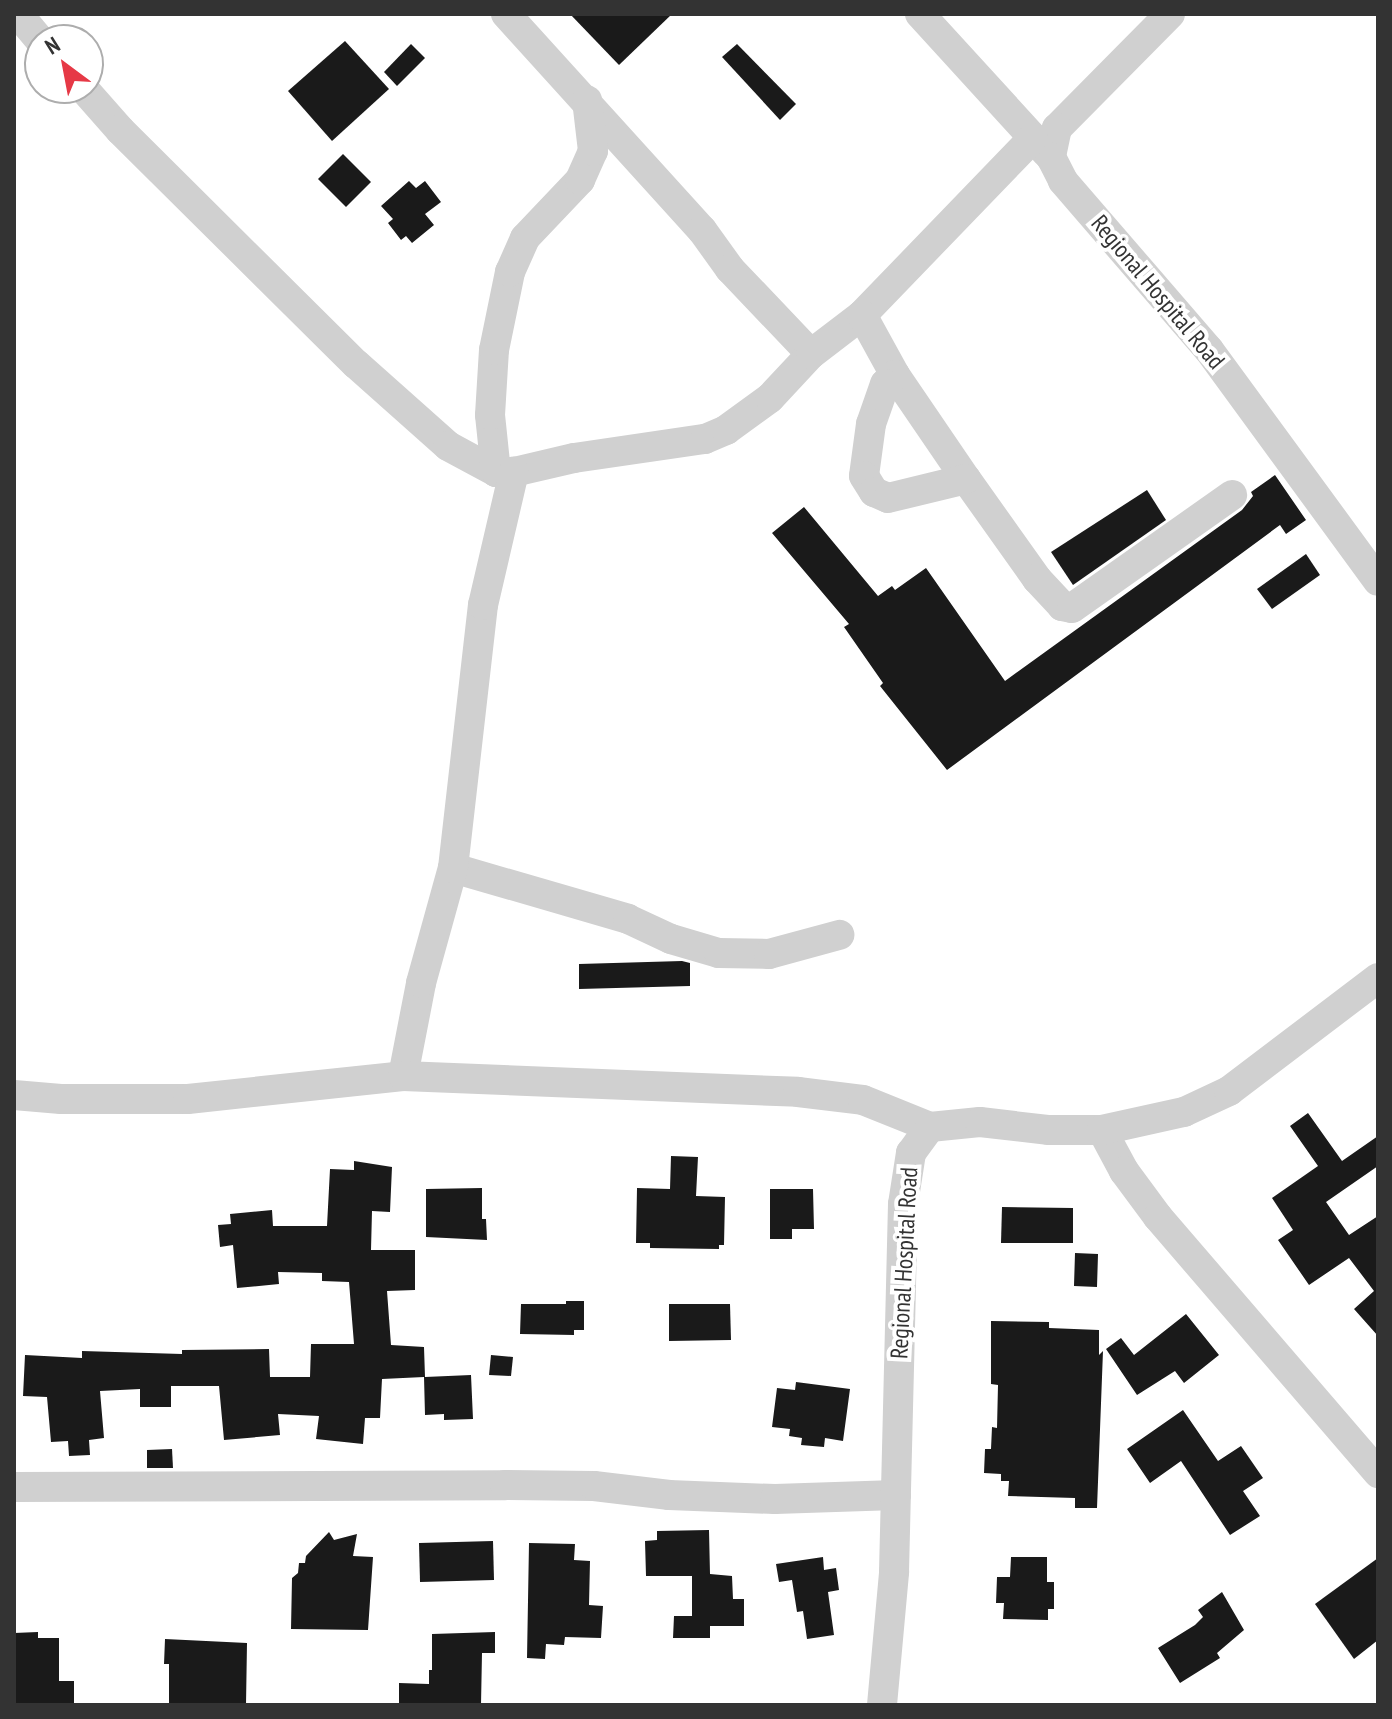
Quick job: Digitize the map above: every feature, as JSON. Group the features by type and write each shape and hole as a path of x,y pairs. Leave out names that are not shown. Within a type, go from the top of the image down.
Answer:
{"street":[{"path":"506,14 702,230 730,269 811,354"},
{"name":"Regional Hospital Road","path":"920,14 1042,147 1063,181 1209,350 1378,581"},
{"path":"97,104 356,364 448,446 505,472 715,436 770,398 811,354 862,315 1042,147 1170,14"},
{"path":"403,1076 421,983 453,868 483,605 505,472 490,415 494,350 510,272 525,238 580,180 593,151 587,100"},
{"path":"862,315 895,375 966,479 1037,579 1062,606 1072,608 1232,495"},
{"path":"895,375 885,384 871,424 864,476 874,492 888,498 966,479"},
{"path":"453,868 628,919 671,939 719,953 769,954 839,935"},
{"path":"14,1095 61,1099 188,1099 403,1076 798,1092 863,1100 930,1127 980,1122 1102,1130 1184,1112 1229,1091 1378,978"},
{"name":"Regional Hospital Road","path":"882,1705 894,1572 903,1204 911,1153 930,1127"},
{"path":"1102,1130 1124,1171 1158,1217 1374,1459"},
{"path":"14,1487 505,1485 594,1486 669,1495 775,1499 896,1495"}],"building":[{"path":"570,14 672,14 619,65"},
{"path":"345,41 389,89 332,141 288,91"},
{"path":"411,44 425,58 397,86 384,72"},
{"path":"737,44 796,104 780,120 722,57"},
{"path":"343,154 371,182 346,207 318,179"},
{"path":"409,181 416,188 425,181 441,202 425,214 434,225 412,243 406,236 401,240 388,223 393,219 381,206"},
{"path":"1275,475 1306,520 1286,534 1280,525 947,770 880,686 883,683 844,627 849,624 772,533 804,507 878,596 892,586 895,590 926,568 1005,681 1242,510 1253,496 1251,492"},
{"path":"1147,490 1166,520 1073,585 1051,552"},
{"path":"1306,554 1320,575 1272,609 1257,589"},
{"path":"690,963 690,986 579,989 579,964"},
{"path":"1308,1113 1342,1161 1378,1136 1378,1166 1326,1202 1349,1235 1378,1216 1378,1336 1354,1309 1374,1291 1349,1258 1309,1285 1278,1240 1293,1230 1272,1198 1318,1166 1290,1126"},
{"path":"671,1156 698,1157 696,1196 725,1197 724,1245 719,1245 719,1249 650,1248 650,1243 636,1243 637,1188 670,1189"},
{"path":"354,1161 392,1167 390,1212 372,1211 371,1250 415,1250 415,1290 387,1291 391,1345 424,1347 425,1377 471,1375 473,1419 444,1420 444,1414 425,1415 424,1377 382,1379 380,1418 365,1418 363,1444 316,1439 319,1416 278,1414 280,1435 224,1440 219,1386 171,1386 171,1407 140,1407 140,1389 100,1391 104,1438 89,1440 90,1455 69,1456 68,1441 51,1442 47,1397 23,1396 25,1355 82,1358 82,1351 182,1354 182,1350 269,1349 270,1377 310,1377 311,1344 354,1344 349,1282 322,1281 322,1273 278,1272 279,1284 237,1288 233,1245 220,1247 218,1225 231,1224 230,1214 272,1210 273,1226 327,1226 330,1169 354,1170"},
{"path":"482,1188 482,1219 486,1219 487,1240 426,1237 426,1189"},
{"path":"770,1189 813,1189 814,1229 792,1229 792,1239 770,1239"},
{"path":"1002,1207 1073,1208 1073,1243 1001,1243"},
{"path":"1075,1253 1098,1254 1097,1287 1074,1286"},
{"path":"566,1301 584,1301 584,1330 574,1330 574,1335 520,1334 521,1304 566,1304"},
{"path":"669,1304 730,1304 731,1340 669,1341"},
{"path":"1186,1314 1219,1355 1184,1383 1175,1371 1137,1395 1106,1349 1121,1338 1134,1355"},
{"path":"991,1321 1049,1322 1049,1328 1099,1330 1099,1355 1103,1351 1097,1508 1075,1508 1075,1498 1008,1496 1009,1481 1001,1481 1001,1474 984,1473 985,1449 991,1449 992,1427 997,1428 998,1385 991,1384"},
{"path":"491,1355 513,1357 511,1376 489,1375"},
{"path":"796,1382 850,1389 843,1441 825,1438 824,1447 801,1445 802,1438 789,1436 790,1429 772,1427 777,1388 795,1390"},
{"path":"1183,1410 1218,1461 1241,1446 1263,1478 1243,1491 1260,1516 1230,1535 1181,1461 1150,1483 1127,1449"},
{"path":"172,1449 173,1468 147,1468 147,1450"},
{"path":"709,1530 710,1574 732,1576 733,1599 744,1599 744,1626 710,1626 710,1638 673,1638 674,1616 692,1616 692,1576 646,1576 645,1541 657,1540 657,1531"},
{"path":"329,1532 334,1540 357,1534 353,1556 373,1557 368,1630 291,1629 292,1578 298,1573 299,1563 305,1563 306,1556"},
{"path":"493,1541 494,1580 420,1582 419,1543"},
{"path":"529,1543 575,1544 574,1560 590,1561 589,1605 603,1606 601,1638 565,1637 564,1645 546,1644 545,1659 527,1658"},
{"path":"823,1557 824,1570 836,1568 839,1590 828,1592 834,1635 807,1639 803,1611 797,1612 792,1580 779,1582 776,1564"},
{"path":"1011,1557 1047,1557 1047,1582 1054,1582 1054,1609 1048,1609 1048,1620 1003,1619 1004,1603 996,1603 997,1577 1010,1577"},
{"path":"1378,1558 1378,1640 1354,1659 1315,1604"},
{"path":"1222,1592 1244,1630 1217,1653 1220,1658 1180,1683 1158,1648 1195,1625 1203,1617 1198,1610"},
{"path":"38,1632 38,1638 59,1638 59,1681 74,1681 74,1705 14,1705 14,1633"},
{"path":"495,1632 495,1653 482,1653 481,1705 399,1705 399,1683 429,1684 432,1634"},
{"path":"165,1639 247,1643 246,1705 169,1705 169,1664 164,1664"}]}
